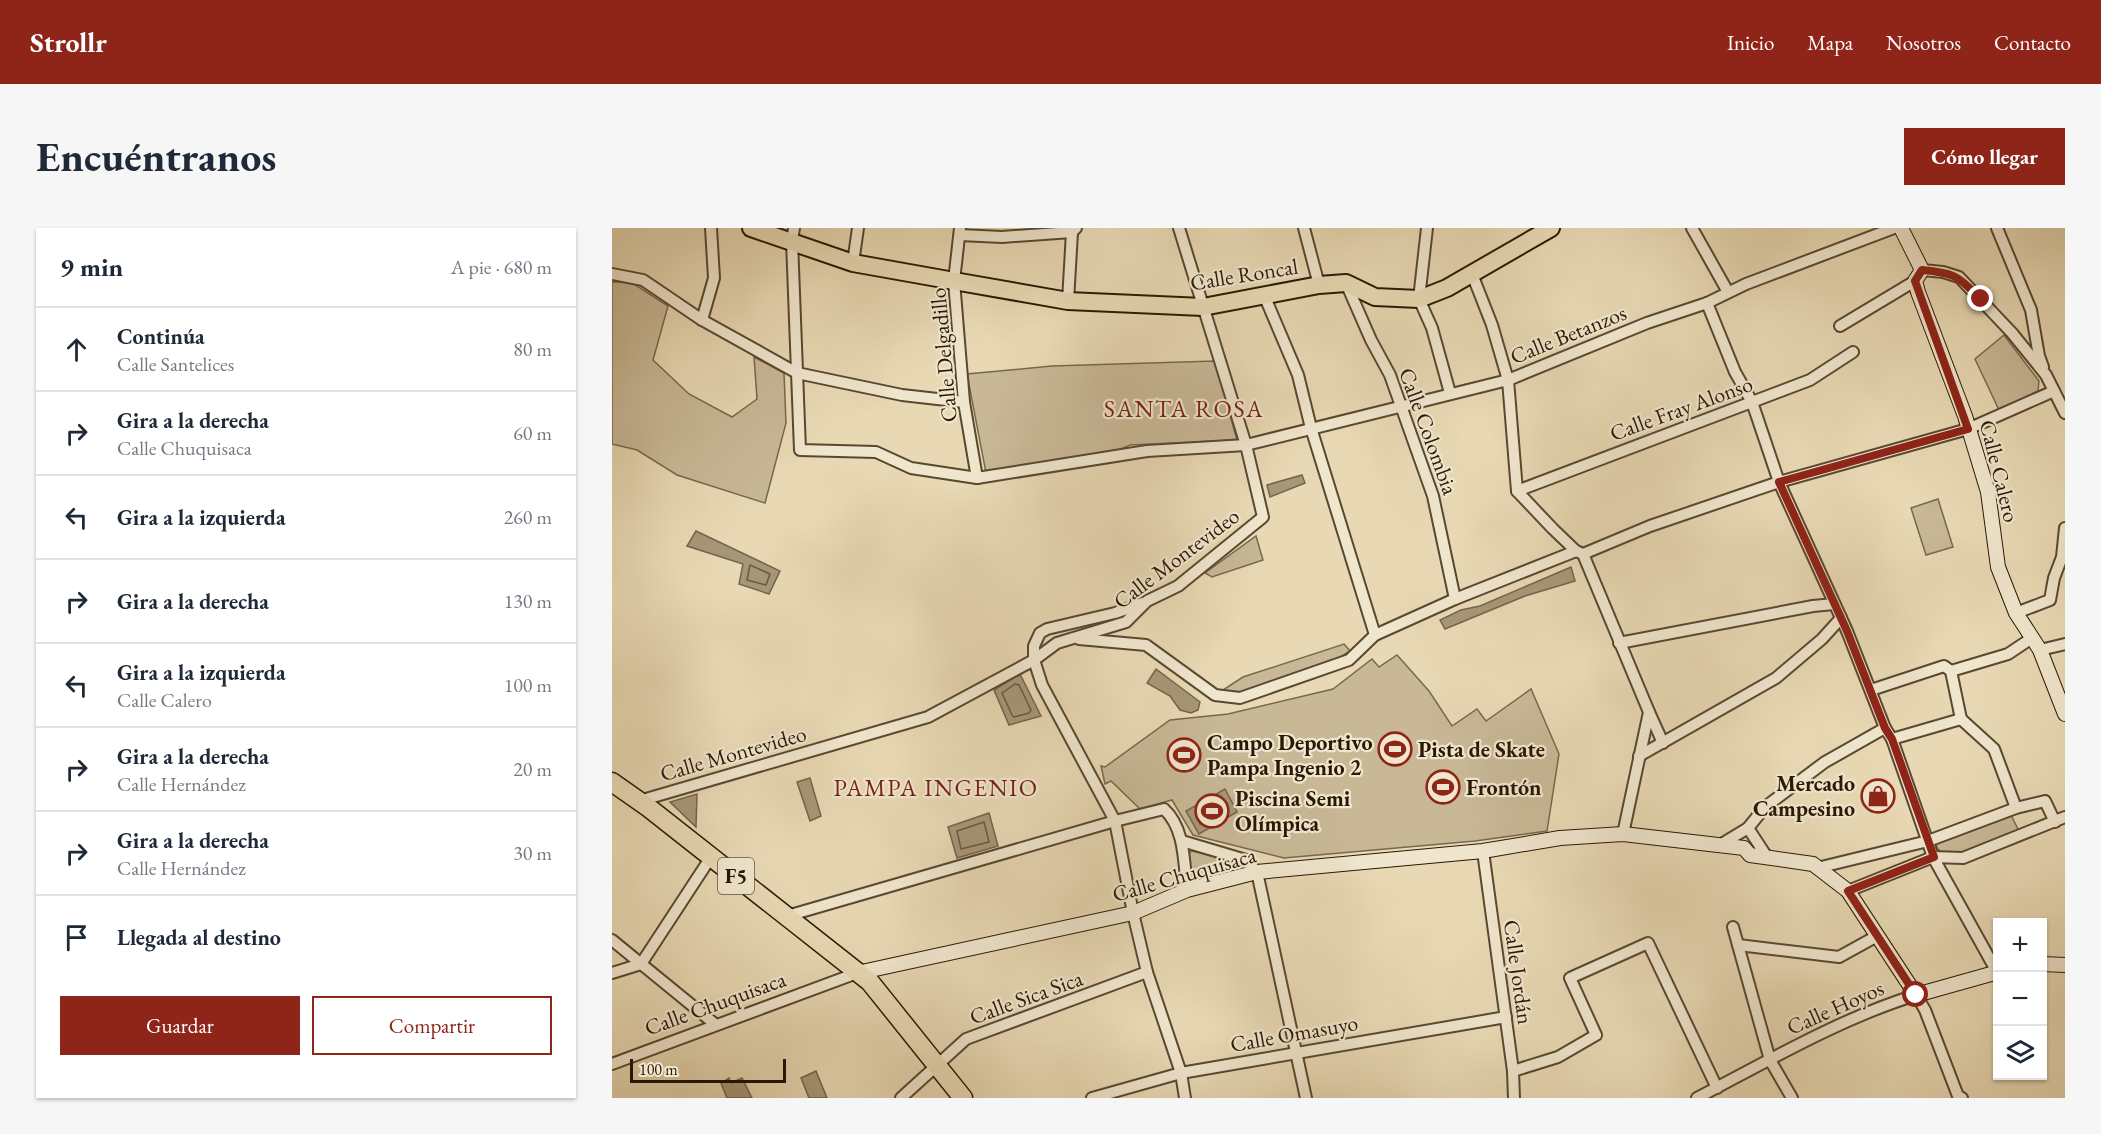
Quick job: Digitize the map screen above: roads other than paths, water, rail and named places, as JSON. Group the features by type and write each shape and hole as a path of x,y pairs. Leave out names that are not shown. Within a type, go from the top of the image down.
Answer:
{"highway":[{"name":"F5","path":"612,782 870,982 963,1098"}],"main road":[{"name":"Calle Roncal","path":"751,228 793,234 853,263 1068,301 1203,307 1319,285 1346,284 1375,297 1419,299 1447,288 1551,228"},
{"name":"Calle Calero","path":"1901,228 1962,407 1988,492 1998,567 2016,613 2036,644 2065,714"},
{"name":"Calle Chuquisaca","path":"858,973 1133,913 1187,890 1257,872 1483,851 1560,838 1623,834 1744,848 1750,855 1813,864 1848,891"},
{"path":"1848,891 1916,995"},
{"path":"2047,963 2065,965"},
{"name":"Calle Hoyos","path":"1916,995 1993,973"}],"street":[{"path":"702,320 714,278 711,228"},
{"path":"853,263 858,228"},
{"name":"Calle Montevideo","path":"639,801 928,717 1035,660 1058,643 1126,622 1147,601 1178,586 1263,517 1246,445 1179,228"},
{"path":"1304,228 1319,285"},
{"path":"1427,228 1419,299 1432,328 1450,393"},
{"path":"1692,228 1728,292"},
{"name":"Calle Betanzos","path":"797,373 800,450 876,452 911,468 977,478 1147,451 1246,445 1508,380 1647,323 1707,303 1728,292 1894,228"},
{"path":"1997,228 2031,310 2039,356 2065,413"},
{"path":"960,232 1002,237 1074,230 1068,301"},
{"name":"Calle Delgadillo","path":"960,232 954,281 964,402 977,478"},
{"path":"793,234 797,373"},
{"path":"1840,326 1918,276 1942,272 1959,277 2012,333 2046,375"},
{"path":"612,274 643,280 702,320 797,373 902,395 964,402"},
{"path":"1472,274 1492,325 1508,380 1517,491 1580,552 1664,743"},
{"name":"Calle Colombia","path":"1346,284 1371,340 1390,375 1402,406 1433,496 1455,599"},
{"path":"1264,295 1298,375 1311,428 1375,635"},
{"path":"1707,303 1735,372 1752,402 1779,482 1841,618 1885,728 1892,739 1934,857 1993,965"},
{"name":"Calle Fray Alonso","path":"1517,491 1810,380 1853,352"},
{"path":"1073,639 1146,645 1215,695 1240,698 1349,660 1375,635 1455,599 1650,526 1779,482 1968,429 2054,391"},
{"path":"2016,613 2050,600 2054,578 2062,557 2065,528"},
{"path":"1147,601 1115,613 1047,629 1040,633 1034,646 1035,660 1042,685 1115,820 1147,972 1181,1073 1185,1098"},
{"path":"1619,643 1834,604"},
{"path":"1639,756 1776,678 1822,639 1841,618"},
{"path":"1871,690 1944,666 1952,670 2036,644 2065,644"},
{"path":"1952,670 1961,719 1994,749 2016,807"},
{"path":"1623,834 1649,712"},
{"path":"1892,739 1961,719"},
{"path":"1720,845 1748,828 1765,807 1825,762 1885,728"},
{"name":"Calle Chuquisaca","path":"1817,868 1928,841 2016,807 2045,801 2060,819"},
{"path":"787,916 1115,820 1164,809 1170,815 1182,841 1187,890"},
{"path":"1848,891 1934,857 1963,858 2060,819"},
{"path":"1748,828 1767,857"},
{"path":"1182,841 1246,860 1257,872 1305,1098"},
{"name":"Calle Jordán","path":"1483,851 1513,1071 1514,1098"},
{"path":"612,973 641,964 711,857"},
{"path":"1733,927 1770,1059 1792,1098"},
{"path":"1738,945 1839,957 1877,936"},
{"path":"612,940 716,1024"},
{"path":"1513,1071 1558,1057 1596,1035 1570,978 1648,943 1717,1088"},
{"name":"Calle Sica Sica","path":"901,1098 966,1039 1147,972"},
{"name":"Calle Chuquisaca","path":"612,1064 858,973"},
{"path":"1916,995 1925,1010 1958,1096 1962,1098"},
{"name":"Calle Hoyos","path":"1697,1098 1770,1059 1885,1005 1916,995"},
{"name":"Calle Omasuyo","path":"1092,1098 1181,1073 1506,1017"}],"water":[{"path":"1302,475 1305,483 1270,497 1267,485"},
{"path":"696,531 780,571 769,594 739,584 743,564 687,546"},
{"path":"1571,567 1575,581 1525,596 1445,629 1440,620 1461,610 1480,606"},
{"path":"1156,669 1200,702 1198,710 1191,713 1180,710 1170,696 1147,683"},
{"path":"1020,674 1041,716 1009,725 994,690"},
{"path":"810,778 821,816 810,821 797,782"},
{"name":"Piscina Semi Olímpica","path":"1225,789 1237,812 1199,834 1186,811"},
{"path":"697,794 696,827 670,802"},
{"path":"989,813 998,846 957,858 948,827"},
{"path":"816,1071 827,1098 809,1098 801,1078"},
{"path":"729,1078 731,1083 742,1078 752,1098 727,1098 721,1083"}],"place":[{"name":"Pista de Skate","path":"1395,749"},
{"name":"Campo Deportivo Pampa Ingenio 2","path":"1184,755"},
{"name":"Frontón","path":"1443,787"},
{"name":"Mercado Campesino","path":"1878,796"},
{"name":"Piscina Semi Olímpica","path":"1212,811"}],"district":[{"name":"SANTA ROSA","path":"1184,409"},
{"name":"PAMPA INGENIO","path":"936,788"}]}
